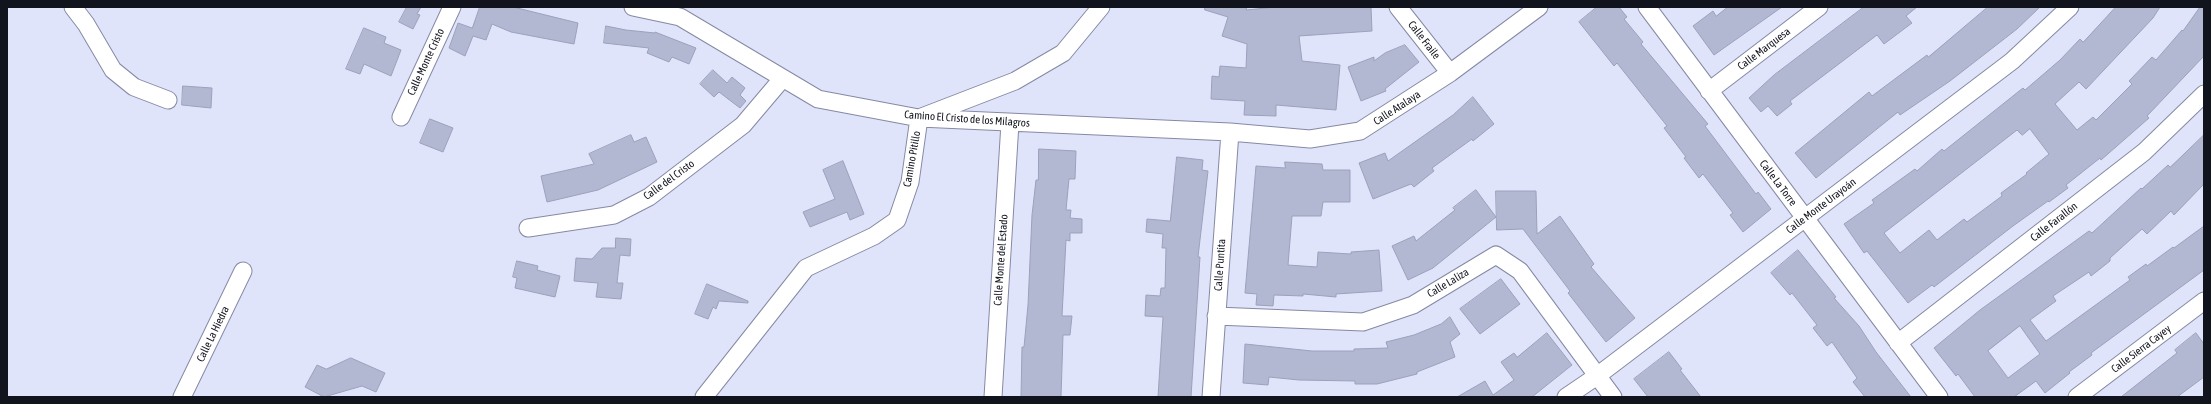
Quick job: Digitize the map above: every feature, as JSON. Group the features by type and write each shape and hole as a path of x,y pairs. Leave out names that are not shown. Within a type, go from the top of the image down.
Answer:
{"street":[{"path":"73,7 86,24 113,70 134,87 168,100"},
{"name":"Calle Monte Cristo","path":"401,117 452,7"},
{"name":"Camino El Cristo de los Milagros","path":"633,7 680,17 818,99 919,118 1230,132"},
{"name":"Camino Pitillo","path":"704,397 806,268 874,236 897,220 910,182 919,118 1015,82 1063,53 1101,7"},
{"name":"Calle Fraile","path":"1398,7 1450,73"},
{"name":"Calle Atalaya","path":"1230,132 1310,138 1360,132 1450,73 1539,7"},
{"name":"Calle La Torre","path":"1647,7 1939,397"},
{"name":"Calle Marquesa","path":"1709,91 1819,7"},
{"name":"Calle Monte Urayoán","path":"1566,397 1597,376 2012,62 2070,7"},
{"name":"Calle del Cristo","path":"528,228 614,215 649,197 743,125 782,79"},
{"name":"Calle Farallón","path":"1898,343 2144,152 2204,94"},
{"name":"Calle Monte del Estado","path":"992,397 1010,123"},
{"name":"Calle Puntita","path":"1211,397 1230,132"},
{"name":"Calle Laliza","path":"1216,316 1363,322 1413,305 1496,255 1520,271 1613,397"},
{"name":"Calle La Hiedra","path":"182,397 243,271"},
{"name":"Calle Sierra Cayey","path":"2077,397 2204,301"}],"building":[{"path":"407,7 421,7 417,14 420,15 413,29 399,22"},
{"path":"480,7 513,7 578,23 574,44 511,32 492,24 486,40 473,36 465,56 449,48 458,23 472,28"},
{"path":"1205,7 1247,7 1246,10 1276,7 1371,7 1372,31 1299,36 1302,61 1340,65 1336,110 1276,105 1276,116 1244,115 1245,101 1211,99 1212,76 1219,77 1220,66 1246,68 1247,44 1222,36 1228,17 1205,10"},
{"path":"1597,7 1619,7 1627,17 1624,19 1643,42 1641,44 1708,124 1705,126 1756,194 1758,192 1771,209 1743,232 1730,215 1733,213 1703,174 1699,178 1684,158 1686,157 1664,128 1667,126 1617,63 1614,66 1579,22"},
{"path":"1728,7 1782,7 1714,55 1693,26 1713,11 1716,16"},
{"path":"1864,7 1917,7 1906,16 1912,23 1884,44 1877,35 1790,101 1792,104 1777,116 1768,106 1761,112 1749,98 1774,75"},
{"path":"1988,7 2040,7 2017,29 1950,81 1900,115 1898,112 1816,178 1795,153 1869,92 1872,96 1927,55 1928,57"},
{"path":"2116,7 2160,7 2153,18 2086,89 2079,82 2055,104 2077,130 2093,117 2096,120 2132,84 2129,81 2152,57 2156,60 2182,30 2183,31 2200,7 2204,7 2204,56 2147,116 2149,118 2101,160 2100,158 2066,185 2068,188 2013,226 1934,287 1932,285 1908,303 1867,251 1864,253 1844,224 1874,203 1872,200 1915,169 1917,171 1942,149 1944,151 2023,88 2025,90 2060,60 2080,39 2083,42","holes":["2030,129 2049,154 2026,173 2027,174 2001,193 2002,196 1967,222 1964,219 1937,240 1929,230 1900,253 1884,233 2017,130 2022,135"]},
{"path":"606,26 626,30 655,32 696,48 689,64 672,57 669,62 647,53 649,48 604,43"},
{"path":"364,28 386,37 384,43 401,50 391,76 364,64 360,74 346,69"},
{"path":"1405,45 1419,62 1385,89 1386,91 1361,101 1348,67 1374,57 1374,61 1385,53"},
{"path":"713,70 727,83 732,77 745,88 740,95 746,101 740,108 719,92 714,97 700,84"},
{"path":"183,86 212,88 211,108 182,105"},
{"path":"1473,97 1494,124 1473,141 1472,139 1432,168 1434,171 1414,187 1411,184 1373,199 1359,163 1385,153 1388,161 1453,115"},
{"path":"430,119 453,128 443,152 420,143"},
{"path":"631,135 634,142 646,137 657,162 598,190 547,202 541,176 594,164 589,154"},
{"path":"2204,135 2204,184 2174,215 2171,211 2147,234 2142,229 2110,258 2110,261 2091,276 2089,272 2053,296 2056,301 2030,320 2046,341 2130,280 2128,277 2146,264 2147,266 2173,247 2174,248 2204,226 2204,270 2091,353 2092,355 2069,372 2070,373 2045,393 2036,381 2014,397 1975,397 1958,374 1956,376 1934,348 1980,310 2089,231 2092,233 2168,165 2170,167","holes":["2020,326 2040,354 2008,378 1988,351"]},
{"path":"1039,149 1076,151 1075,179 1069,179 1066,210 1071,210 1070,218 1082,219 1082,233 1070,233 1070,241 1066,240 1062,316 1072,316 1070,335 1063,335 1061,397 1021,397 1022,347 1024,347 1028,305 1032,215 1036,180 1038,180"},
{"path":"1177,157 1203,160 1202,170 1208,171 1198,257 1200,257 1191,397 1158,397 1163,317 1145,316 1146,295 1160,296 1161,288 1165,288 1166,248 1162,248 1163,234 1146,232 1147,219 1170,221"},
{"path":"843,161 864,214 850,220 847,212 810,227 803,212 835,199 823,170"},
{"path":"1285,162 1322,164 1323,170 1350,170 1350,202 1323,202 1321,216 1292,216 1288,265 1317,267 1318,252 1351,254 1351,252 1379,250 1382,291 1336,294 1336,297 1303,294 1303,296 1274,295 1273,306 1256,305 1257,294 1245,293 1256,166 1285,168"},
{"path":"1476,190 1496,217 1433,268 1408,280 1392,246 1414,236 1416,241 1455,210 1453,208"},
{"path":"1496,191 1536,191 1537,234 1560,216 1594,264 1591,267 1635,318 1606,342 1568,293 1570,291 1523,229 1497,230"},
{"path":"616,238 631,239 630,256 620,255 617,283 623,283 621,299 596,297 598,283 574,281 576,258 592,259 602,248 615,248"},
{"path":"1798,250 1836,297 1834,298 1859,326 1876,352 1911,397 1865,397 1853,382 1857,378 1832,342 1827,346 1813,328 1817,325 1792,293 1790,295 1771,273"},
{"path":"517,261 538,266 537,270 560,276 555,297 515,288 517,278 513,277"},
{"path":"1501,279 1520,304 1480,334 1460,309"},
{"path":"707,284 748,301 748,303 719,301 716,309 713,307 708,319 695,314"},
{"path":"1450,317 1460,334 1450,342 1455,357 1417,372 1417,374 1377,384 1355,384 1355,381 1299,380 1269,377 1268,385 1243,383 1245,344 1312,351 1354,351 1354,349 1388,348 1386,342 1414,335 1441,324"},
{"path":"1547,333 1572,365 1532,397 1457,397 1485,381 1493,395 1514,380 1501,362 1514,353 1517,357"},
{"path":"2196,333 2204,344 2204,377 2177,397 2121,397 2177,353 2175,350"},
{"path":"1669,352 1682,369 1680,370 1701,397 1648,397 1634,379"},
{"path":"351,358 385,373 376,392 362,386 324,397 305,387 317,365 326,369"}]}
